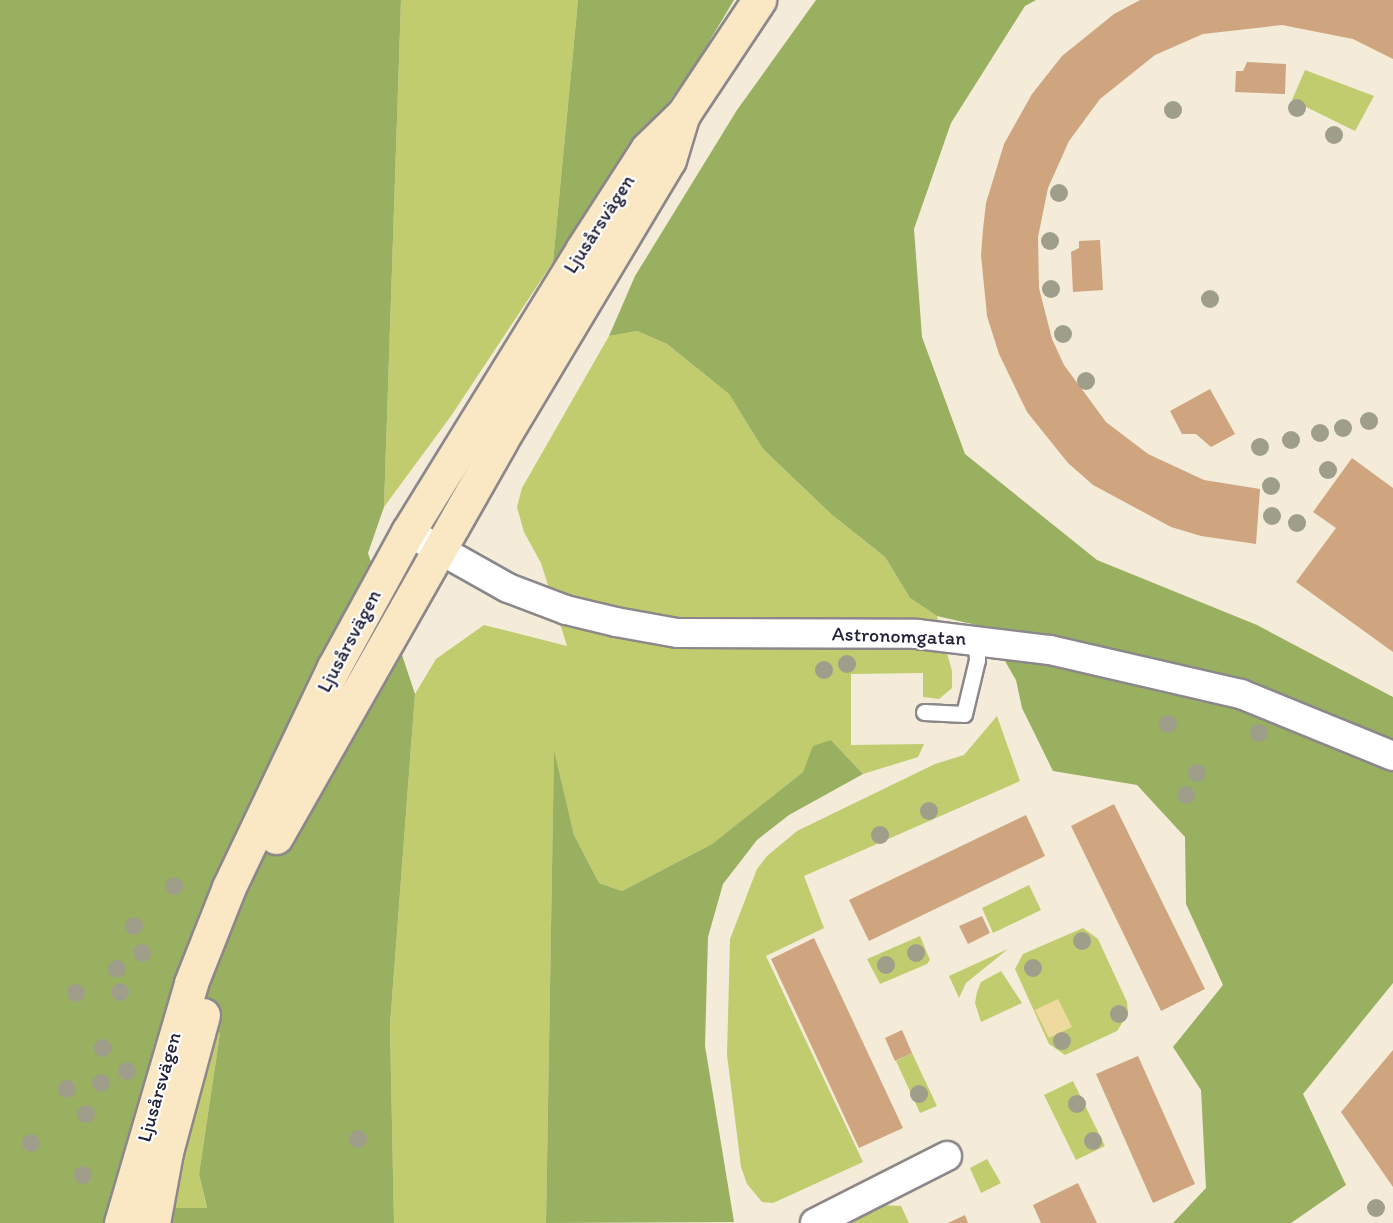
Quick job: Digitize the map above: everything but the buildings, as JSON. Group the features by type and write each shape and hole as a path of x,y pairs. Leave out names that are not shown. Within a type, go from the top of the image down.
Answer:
{"main road":[{"name":"Ljusårsvägen","path":"121,1223 191,982 229,887 334,667 408,532 647,149 684,113 759,0"},
{"name":"Ljusårsvägen","path":"153,1223 166,1152 201,1022 241,910 291,806 669,160 684,113"}],"street":[{"name":"Astronomgatan","path":"408,532 508,588 566,610 677,633 917,634 976,640 1097,659 1241,694 1393,756"},
{"path":"815,1223 947,1156"}],"lane":[{"path":"924,712 964,714 977,660 976,640"}],"green space":[{"path":"0,0 401,0 384,507 368,553 415,694 390,1025 394,1223 0,1223","holes":["213,1031 220,1033 199,1174 207,1208 175,1208 185,1133"]},
{"path":"401,0 578,0 553,262 451,416 384,507"},
{"path":"578,0 734,0 694,67 553,262"},
{"path":"816,0 1036,0 1025,6 951,123 914,229 922,337 965,454 1097,560 1257,625 1393,697 1393,983 1303,1094 1346,1185 1291,1223 1173,1223 1206,1188 1201,1090 1173,1047 1223,985 1186,904 1185,837 1137,785 1053,771 1022,708 1016,680 985,627 937,616 910,598 885,557 831,514 763,449 729,394 667,344 637,331 609,336 635,276 737,110"},
{"path":"1305,70 1374,96 1355,131 1292,100"},
{"path":"637,331 667,344 729,394 763,449 831,514 885,557 910,598 937,616 952,671 952,688 939,699 923,697 923,673 851,674 851,745 924,744 918,757 863,774 831,740 803,772 712,844 622,891 599,883 574,835 554,755 546,1223 394,1223 390,1025 415,694 436,659 484,625 567,646 541,563 524,532 517,507 522,488 609,336"},
{"path":"997,716 1020,781 804,876 824,928 766,956 863,1162 773,1203 762,1202 747,1184 741,1167 727,1055 730,939 757,869 767,856 797,831 935,764 964,755"},
{"path":"831,740 863,774 789,815 757,840 723,884 708,937 705,1046 734,1222 546,1223 554,751 574,835 599,883 622,891 712,844 803,772 813,746"},
{"path":"1029,885 1041,910 993,933 982,908"},
{"path":"1083,928 1098,939 1127,1002 1128,1014 1117,1031 1065,1055 1049,1044 1015,969 1023,954"},
{"path":"920,936 930,960 927,964 880,984 867,959"},
{"path":"1008,949 966,983 959,998 949,976"},
{"path":"1001,971 1022,1003 981,1022 975,1003 977,992 981,982"},
{"path":"212,1031 220,1033 199,1174 207,1209 175,1208 185,1133"},
{"path":"912,1053 937,1106 920,1113 896,1061"},
{"path":"1073,1081 1105,1146 1076,1160 1044,1095"},
{"path":"987,1159 1001,1183 981,1193 970,1168"},
{"path":"881,1205 901,1206 909,1223 844,1223"}],"sand":[{"path":"1058,999 1072,1027 1049,1038 1035,1010"}]}
